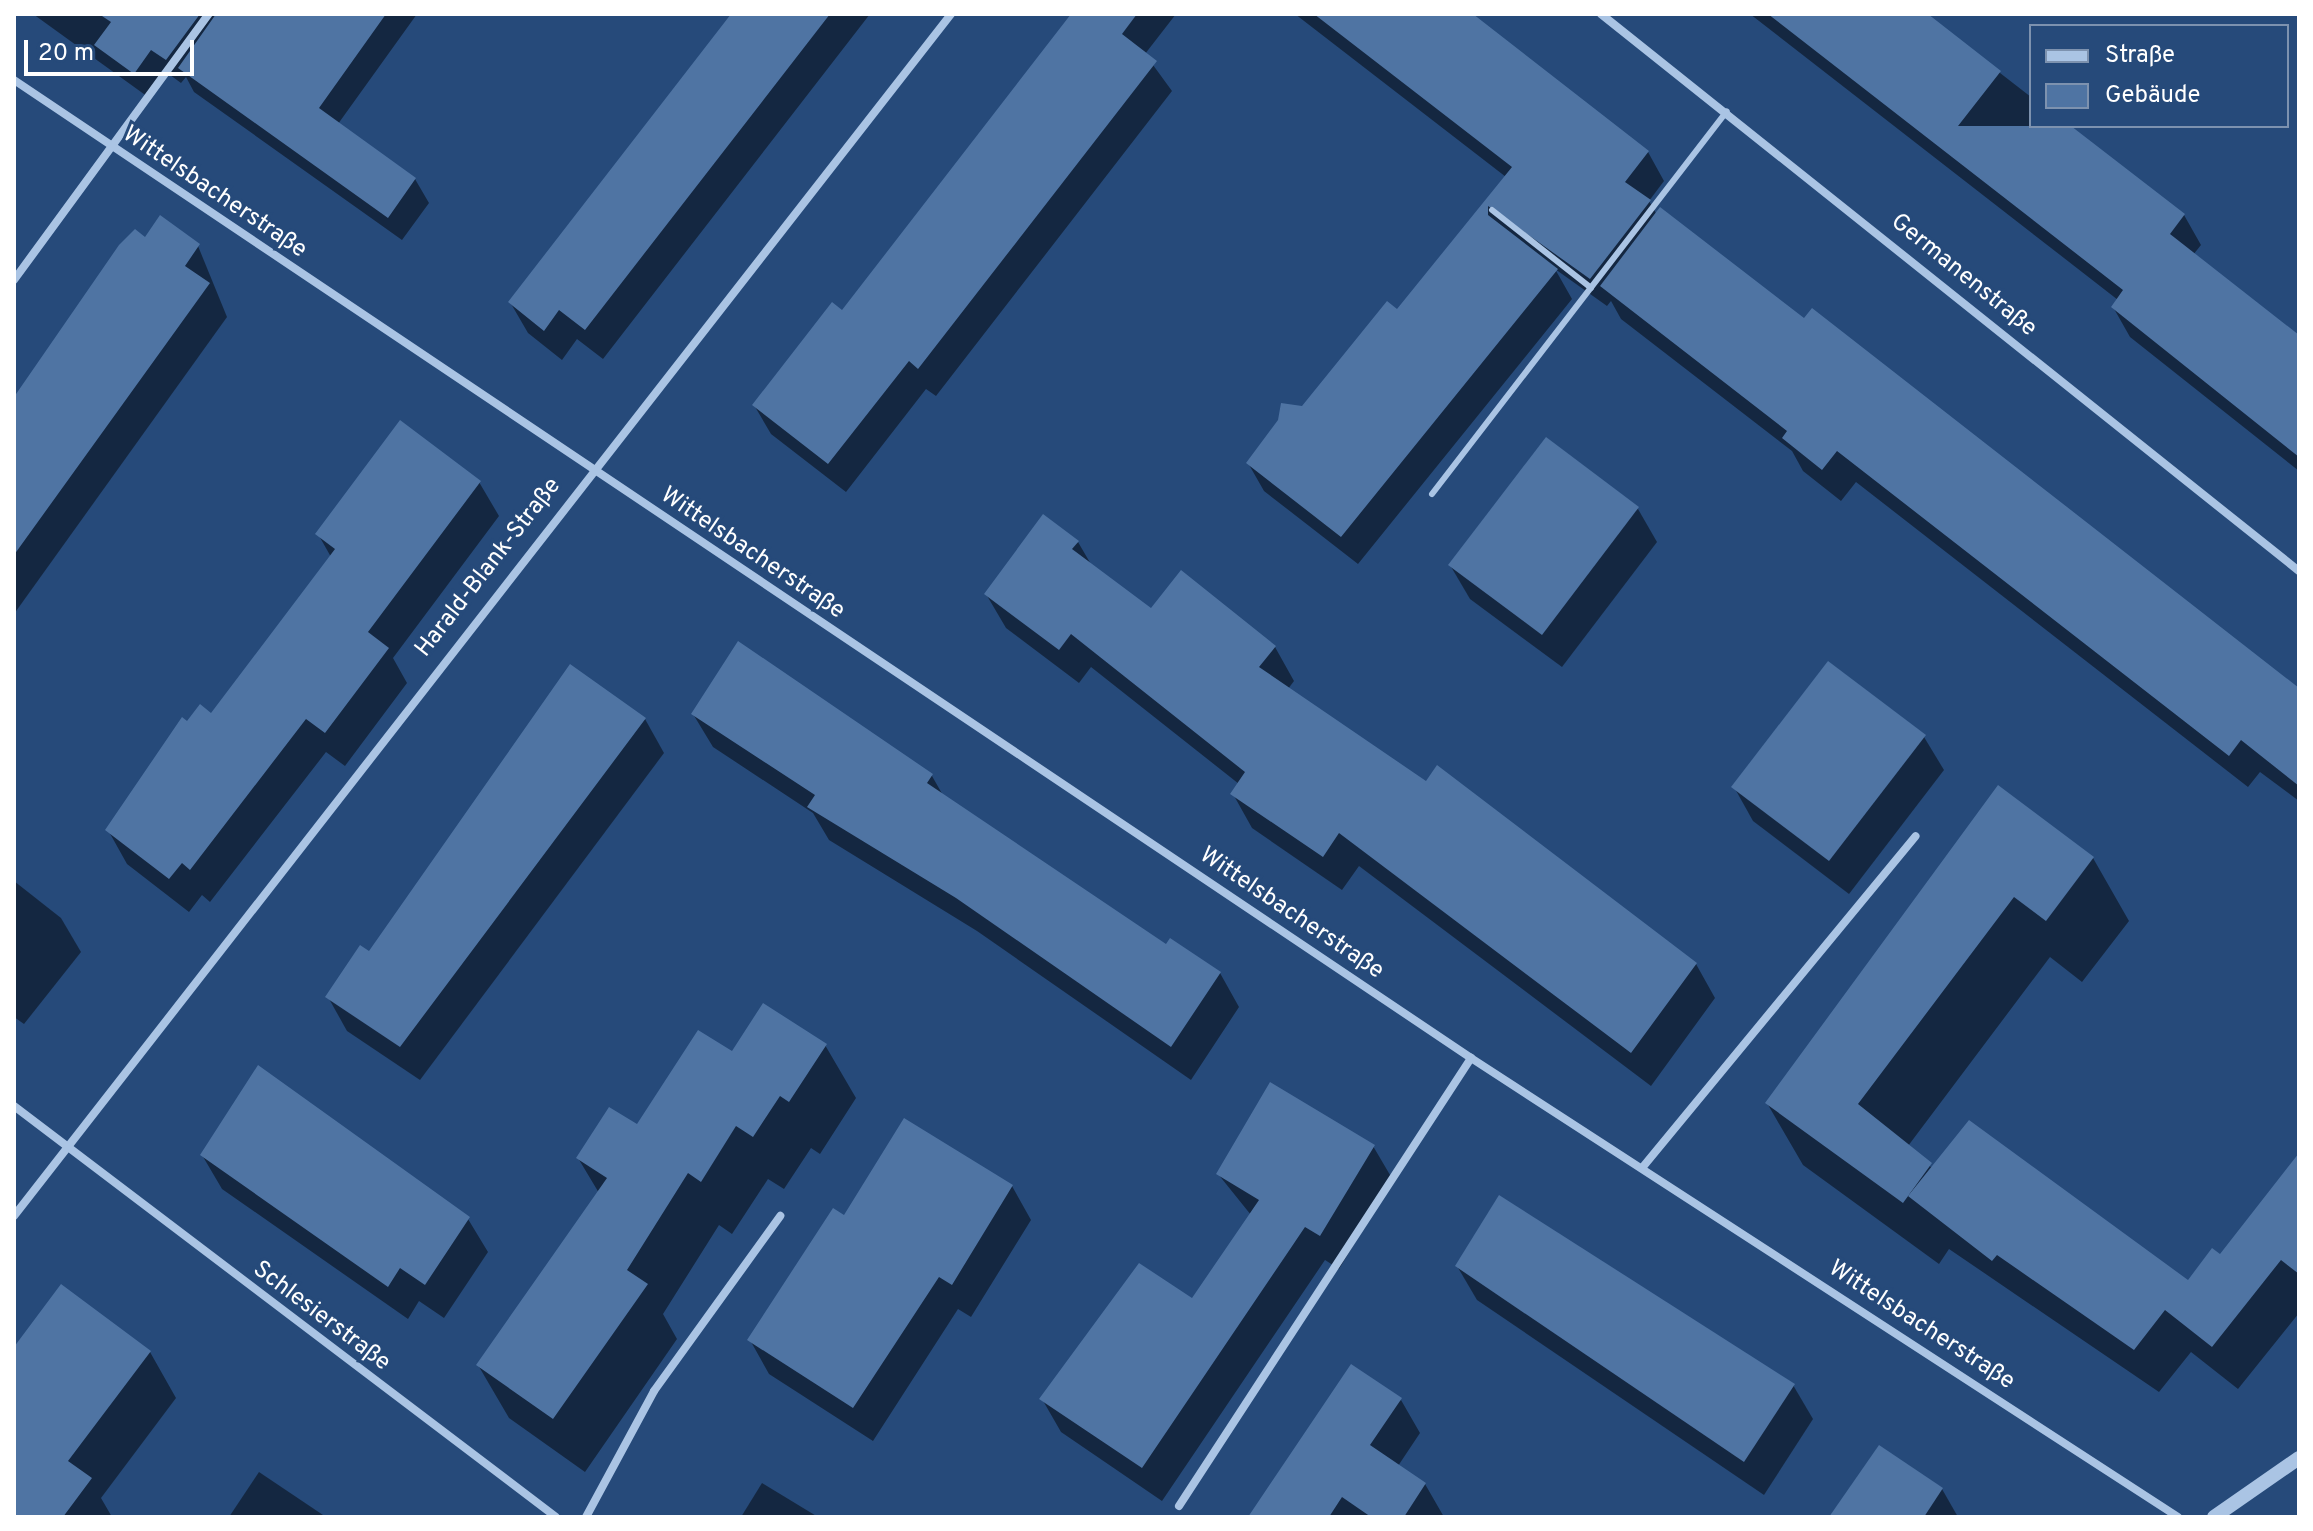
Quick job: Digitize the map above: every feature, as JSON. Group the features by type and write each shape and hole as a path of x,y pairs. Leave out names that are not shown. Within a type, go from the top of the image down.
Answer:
{"street":[{"path":"14,280 209,14"},
{"name":"Harald-Blank-Straße","path":"63,1148 590,470 951,14"},
{"name":"Germanenstraße","path":"1601,14 1727,111 2299,571"},
{"name":"Wittelsbacherstraße","path":"14,80 590,470 1471,1058 2178,1517"},
{"path":"1642,1168 1916,836"},
{"path":"1179,1506 1471,1058"},
{"name":"Schlesierstraße","path":"14,1106 63,1148 556,1517"},
{"path":"14,1216 63,1148"},
{"path":"586,1517 654,1391 780,1216"},
{"path":"2214,1517 2299,1458"}],"lane":[{"path":"1432,494 1727,111"},
{"path":"1492,210 1591,288"}],"building":[{"path":"99,14 200,14 166,60 151,50 134,74 94,45 111,22"},
{"path":"216,14 386,14 319,108 416,178 388,218 178,68"},
{"path":"731,14 830,14 585,330 559,310 544,331 508,302"},
{"path":"1071,14 1137,14 1122,34 1157,61 918,369 909,361 828,464 752,405 832,302 842,310"},
{"path":"1314,14 1473,14 1649,151 1625,182 1651,200 1590,279 1488,206 1488,215 1558,269 1341,537 1246,463 1278,420 1281,403 1302,406 1387,301 1397,309 1512,167"},
{"path":"1768,14 1928,14 2001,71 1958,126 2074,128 2185,214 2170,234 2299,335 2299,457 2111,307 2123,290"},
{"path":"1660,207 1804,318 1812,308 2299,688 2299,786 2241,740 2229,756 1837,451 1822,470 1782,438 1787,431 1600,286"},
{"path":"160,215 200,244 185,266 210,283 14,555 14,397 119,245 135,229 145,237"},
{"path":"400,420 481,481 368,632 389,648 325,733 306,719 190,870 182,863 169,879 105,830 182,717 187,721 200,704 211,713 335,549 315,534"},
{"path":"1546,437 1639,507 1542,635 1448,565"},
{"path":"1043,514 1079,541 1072,549 1151,608 1181,570 1276,646 1259,667 1426,781 1437,765 1697,963 1631,1053 1339,833 1323,857 1230,794 1245,772 1071,634 1059,650 984,594"},
{"path":"738,641 933,774 927,783 1166,944 1170,938 1221,972 1171,1047 956,898 807,807 815,795 691,714"},
{"path":"1828,661 1926,735 1829,861 1731,787"},
{"path":"570,664 646,718 400,1047 325,997 360,945 369,951"},
{"path":"1998,785 2094,857 2046,921 2014,897 1858,1104 1932,1163 1903,1203 1765,1103"},
{"path":"763,1003 827,1044 789,1102 780,1096 753,1137 736,1126 701,1182 688,1173 627,1270 648,1284 553,1419 476,1365 607,1178 576,1158 609,1107 637,1124 698,1030 732,1051"},
{"path":"258,1065 470,1217 425,1285 400,1268 388,1287 200,1155"},
{"path":"1270,1082 1375,1145 1320,1236 1305,1227 1142,1468 1039,1399 1139,1263 1192,1298 1259,1200 1216,1174"},
{"path":"904,1118 1013,1185 952,1285 939,1277 853,1408 747,1340 833,1208 844,1215"},
{"path":"1969,1120 2188,1280 2212,1248 2220,1254 2299,1153 2299,1274 2281,1260 2212,1347 2165,1310 2134,1350 1997,1255 1992,1261 1908,1196"},
{"path":"1499,1195 1795,1384 1744,1462 1455,1266"},
{"path":"61,1284 151,1351 68,1461 92,1478 63,1517 14,1517 14,1347"},
{"path":"1351,1364 1402,1398 1370,1445 1426,1483 1404,1517 1371,1517 1342,1497 1329,1517 1248,1517"},
{"path":"1879,1445 1943,1488 1924,1517 1829,1517"}]}
